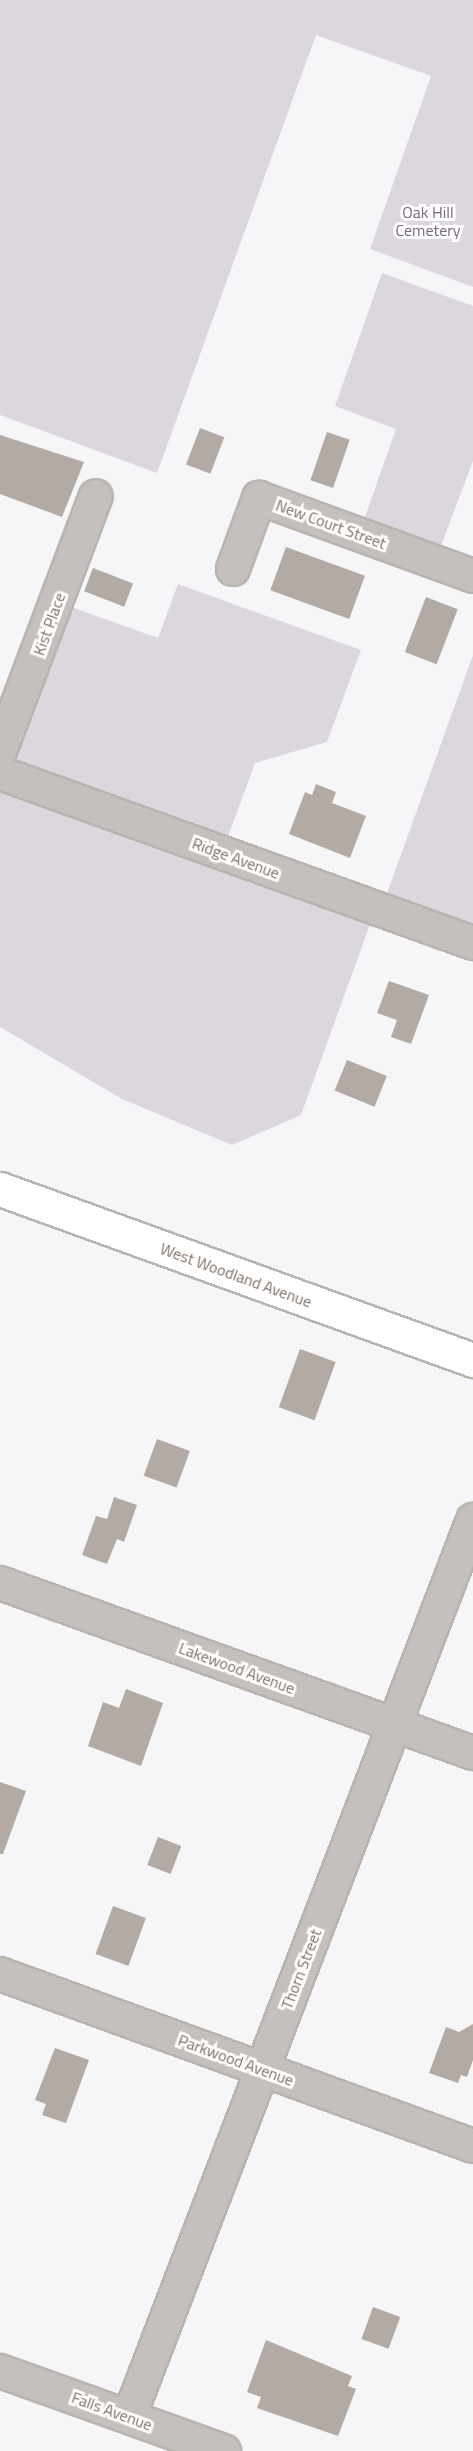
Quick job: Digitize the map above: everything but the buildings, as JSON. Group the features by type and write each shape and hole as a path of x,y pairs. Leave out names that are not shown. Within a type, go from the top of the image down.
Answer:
{"street":[{"name":"Kist Place","path":"0,751 96,496"},
{"name":"New Court Street","path":"233,569 259,498 473,576"},
{"name":"Ridge Avenue","path":"0,772 473,944"},
{"name":"West Woodland Avenue","path":"0,1190 473,1360"},
{"name":"Thorn Street","path":"129,2417 473,1520"},
{"name":"Lakewood Avenue","path":"0,1583 473,1754"},
{"name":"Parkwood Avenue","path":"0,1974 473,2146"},
{"name":"Falls Avenue","path":"0,2371 224,2451"}],"green space":[{"name":"Oak Hill Cemetery","path":"0,0 473,0 473,287 370,249 431,76 316,35 157,473 0,415"},
{"path":"382,273 473,306 473,461 435,562 359,534 396,429 335,406"},
{"path":"178,584 361,650 327,742 255,763 222,853 376,908 301,1115 232,1145 122,1099 0,1027 0,751 57,602 158,638"},
{"path":"473,655 473,943 381,910"}]}
